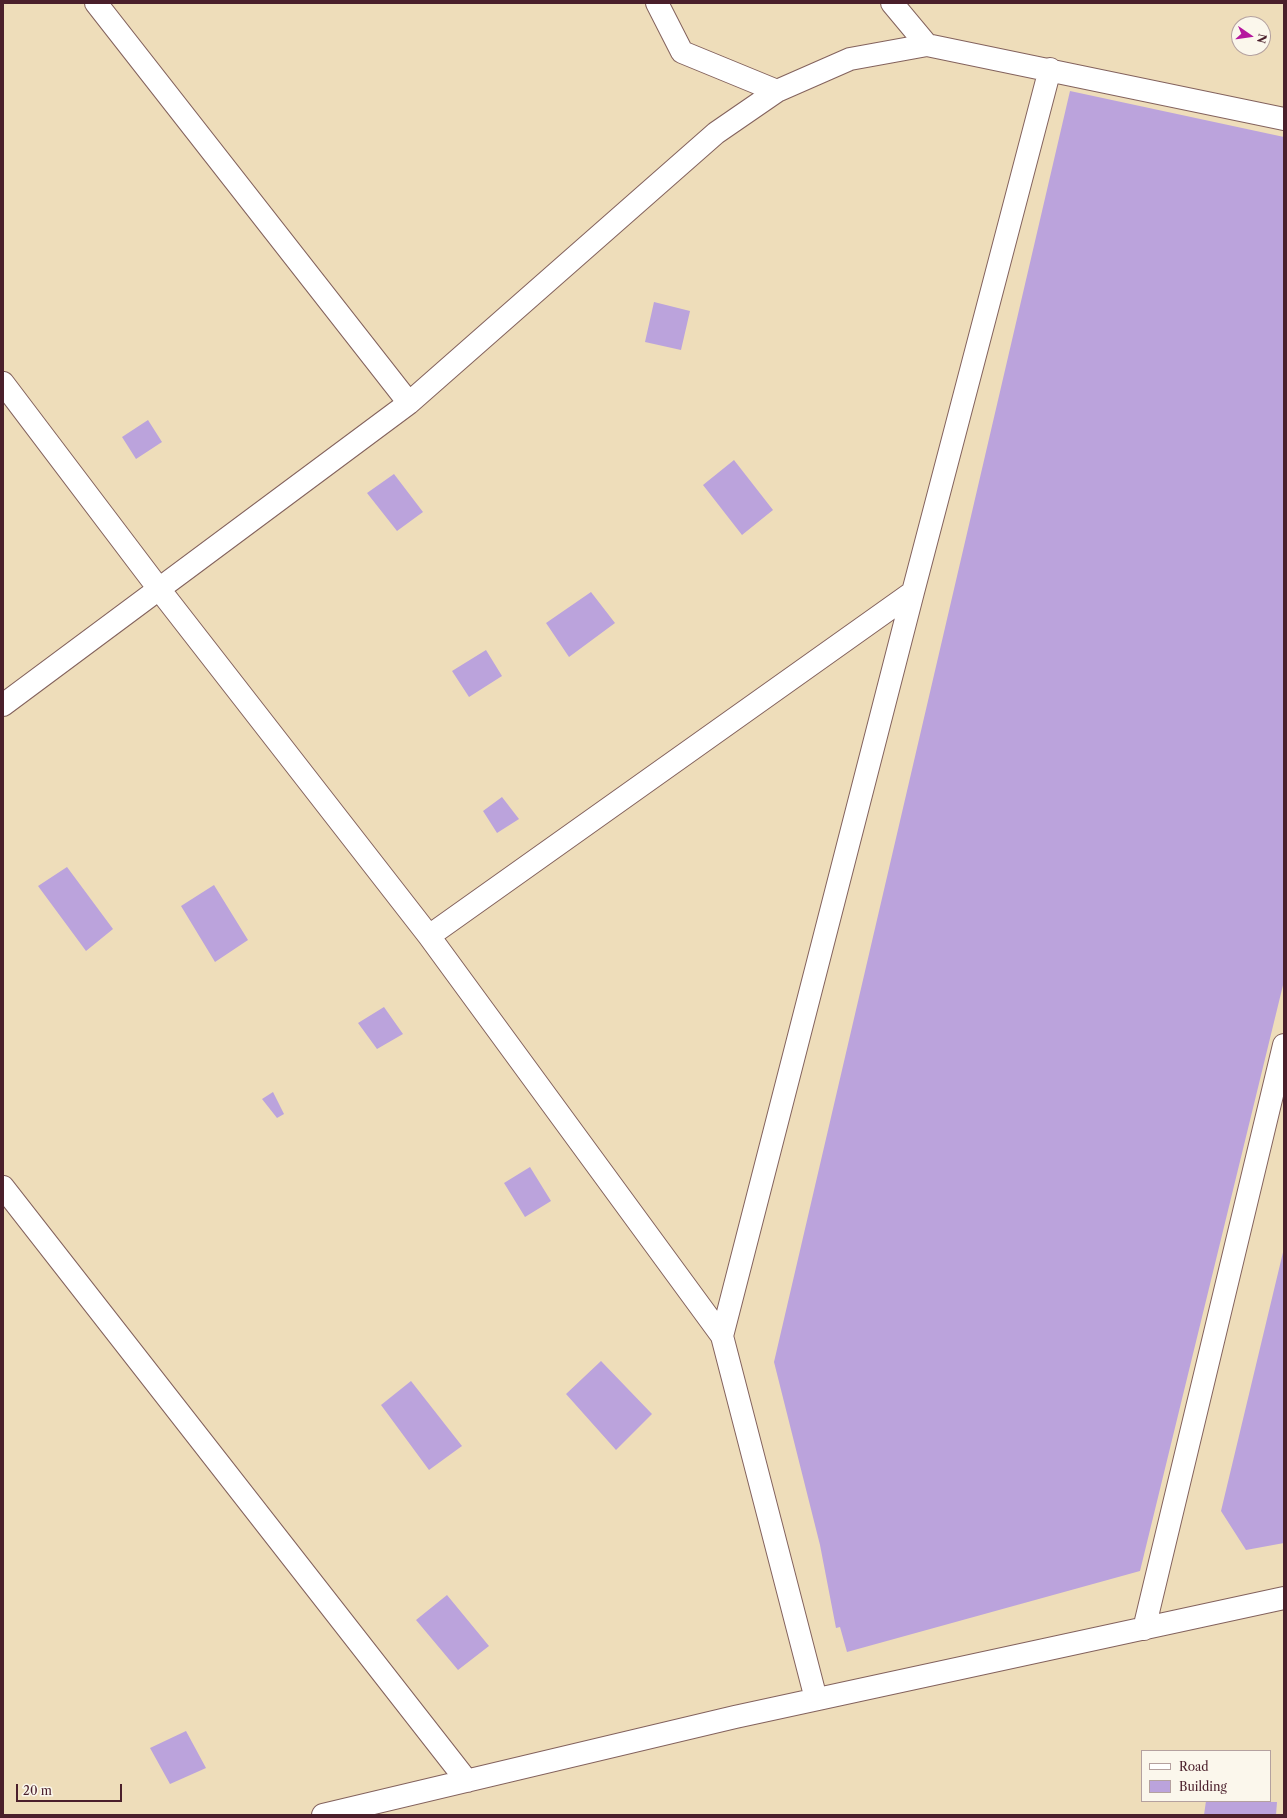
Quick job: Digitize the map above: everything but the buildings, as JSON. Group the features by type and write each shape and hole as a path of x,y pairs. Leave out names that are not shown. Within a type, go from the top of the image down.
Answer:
{"street":[{"path":"96,3 408,403"},
{"path":"657,3 682,52 777,91"},
{"path":"892,3 927,45"},
{"path":"3,705 408,403 716,133 777,91 850,59 927,45 1050,69 1284,119"},
{"path":"722,1336 913,592 1050,69"},
{"path":"3,383 159,589 429,936 722,1336 816,1699"},
{"path":"429,936 913,592"},
{"path":"1144,1629 1284,1045"},
{"path":"3,1187 467,1781"},
{"path":"323,1815 816,1699 1284,1598"}]}
